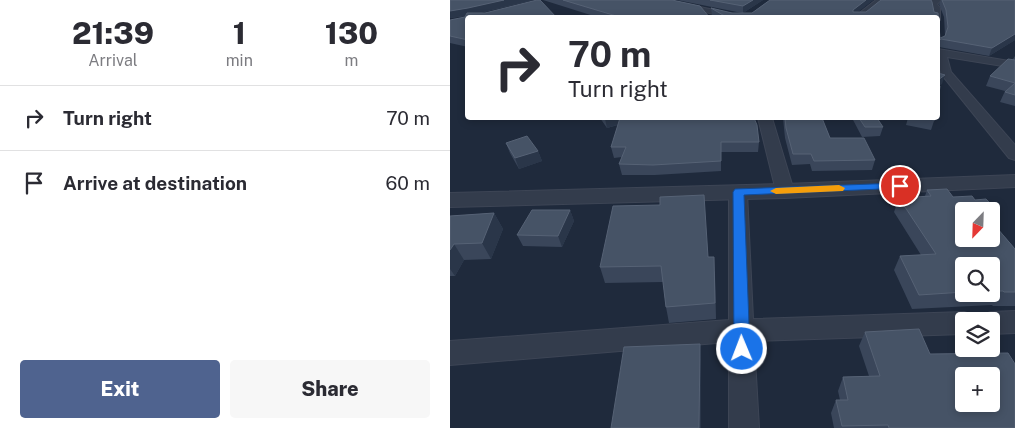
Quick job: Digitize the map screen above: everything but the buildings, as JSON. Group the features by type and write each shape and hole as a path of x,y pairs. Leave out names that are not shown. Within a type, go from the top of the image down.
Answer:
{"street":[{"path":"655,0 738,15"},
{"path":"684,6 704,0"},
{"path":"862,15 881,0"},
{"path":"936,0 932,3 936,8 937,15"},
{"path":"1015,65 940,52 946,73 976,111 1015,155"},
{"path":"766,120 785,191"},
{"path":"451,202 1015,181"},
{"path":"738,192 744,428"},
{"path":"1000,323 1015,322"},
{"path":"450,353 742,330 955,323"}],"slow traffic":[{"path":"776,191 839,188"}],"route":[{"path":"742,349 738,192 900,186"}]}
